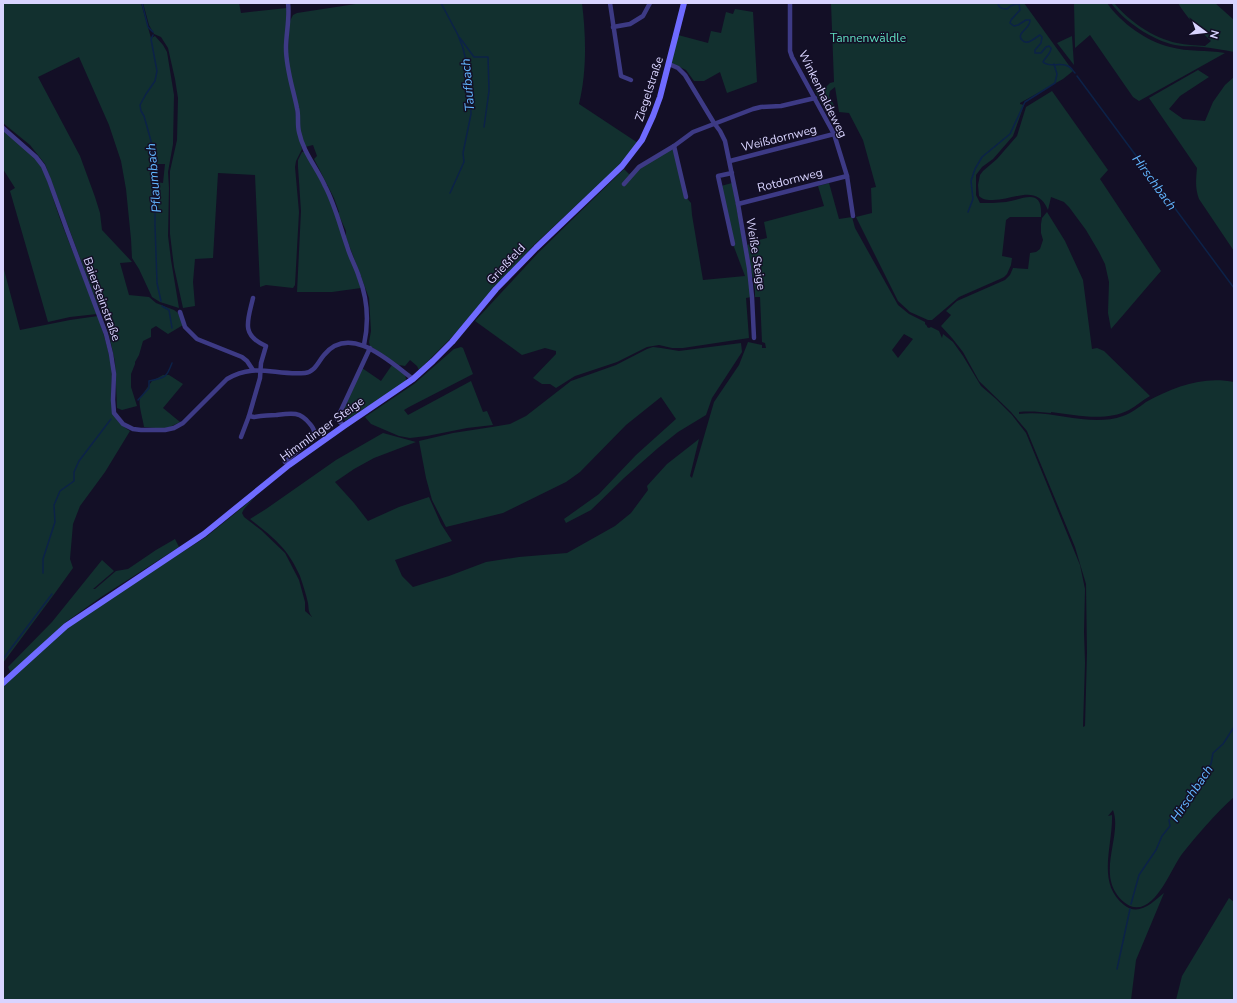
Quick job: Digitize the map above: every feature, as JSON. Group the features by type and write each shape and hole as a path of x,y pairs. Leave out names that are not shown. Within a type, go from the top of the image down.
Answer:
{"main road":[{"name":"Ziegelstraße","path":"581,206 622,166 642,140 653,116 669,64 684,3"},
{"name":"Grießfeld","path":"452,342 496,289 536,248 581,206"},
{"name":"Himmlinger Steige","path":"3,683 66,626 204,534 284,470 344,426 413,379 452,342"}],"street":[{"path":"288,3 289,14 287,26 287,56 289,77 297,108 299,132 304,148 320,175 332,200 348,248 360,277 368,314 364,346"},
{"path":"610,3 621,76 631,80"},
{"path":"613,27 630,24 643,16 650,3"},
{"name":"Winkenhaldeweg","path":"790,3 790,51 834,134 847,176 853,216"},
{"name":"Weiße Steige","path":"669,64 678,68 685,75 725,141 738,204 750,283 754,338"},
{"path":"624,184 639,167 674,146 693,132 714,123 761,107 781,106 815,98"},
{"name":"Baiersteinstraße","path":"3,128 36,157 43,166 49,180 106,334 114,374 114,413 123,424 133,429 141,430 158,431 174,428 183,422 227,379 235,374 245,370 307,373 313,370 328,350 336,344 344,342 355,343 370,348 413,379"},
{"name":"Weißdornweg","path":"730,161 834,134"},
{"path":"674,146 686,197"},
{"name":"Weiße Steige","path":"732,173 718,176 732,244"},
{"name":"Rotdornweg","path":"738,204 847,176"},
{"path":"241,437 260,378 261,363 266,346 256,342 248,329 253,298"},
{"path":"180,312 185,327 197,339 242,357 247,361 253,370"},
{"path":"344,426 337,419 370,348"},
{"path":"249,416 254,417 289,413 298,414 305,418 314,429 315,433 312,438 285,462"}],"green space":[{"path":"3,3 141,3 151,38 155,36 167,52 174,95 173,144 168,172 168,236 179,308 160,302 152,297 139,269 132,258 126,189 121,161 109,125 79,57 38,77 80,156 100,213 102,230 132,262 120,263 129,295 149,297 156,303 174,310 178,313 183,325 168,334 156,326 151,329 151,337 143,341 131,374 131,387 137,406 122,410 117,408 115,362 107,324 96,301 45,164 30,145 3,123","holes":["154,164 165,164 163,183 156,182 155,195"]},
{"path":"143,3 239,3 241,13 287,8 285,53 295,105 297,129 302,149 296,161 295,167 299,212 295,285 293,288 266,285 260,287 255,175 218,173 213,258 195,259 193,282 195,306 183,308 174,267 170,234 170,171 177,140 178,98 168,48 161,37 154,34 149,25"},
{"path":"362,3 582,3 585,66 579,104 638,143 615,169 534,245 493,289 454,335 419,370 410,360 405,366 399,365 370,346 369,342 371,331 369,298 346,237 346,231 338,213 339,212 334,198 314,159 317,156 313,145 305,147 302,140 289,67 289,23 293,15 297,13"},
{"name":"Tannenwäldle","path":"831,3 1024,3 1073,71 1063,79 1020,103 1024,105 1013,136 993,159 982,167 976,175 976,195 980,203 1006,202 1031,197 1036,198 1041,208 1041,217 1010,217 1006,220 1002,256 1012,258 1007,274 1000,279 959,297 932,320 928,320 910,312 898,301 856,217 872,213 871,188 876,187 863,140 849,113 839,112 835,87 830,91 829,96 835,107 826,112 814,89 826,87 830,83 834,82"},
{"path":"1074,3 1107,3 1119,17 1143,36 1170,47 1184,50 1225,53 1139,101 1133,97 1090,35 1075,48"},
{"path":"1111,3 1114,3 1134,22 1150,33 1168,41 1180,44 1205,46 1211,41 1185,14 1178,3 1215,3 1234,20 1234,52 1207,47 1178,46 1166,43 1148,35 1131,23"},
{"path":"735,9 753,12 757,82 727,93 720,72 704,81 694,81 686,70 671,63 678,35 708,43 711,31 721,33 726,12 733,14"},
{"path":"1072,36 1074,65 1057,43"},
{"path":"1198,70 1209,77 1180,96 1169,109 1183,119 1205,121 1213,102 1225,85 1234,77 1234,251 1199,199 1196,187 1197,168 1149,98"},
{"path":"1052,91 1108,170 1100,179 1161,271 1111,329 1108,313 1109,282 1105,264 1086,230 1069,207 1064,202 1051,197 1048,210 1038,197 1031,195 993,200 985,200 979,196 978,185 980,175 997,159 1017,136 1026,107"},
{"path":"3,129 31,154 42,167 60,219 97,314 70,317 48,322 10,191 15,188 3,169"},
{"path":"673,148 686,197 691,203 703,280 745,276 734,247 721,186 732,183 749,276 751,297 746,298 749,338 683,348 672,348 659,345 647,347 617,362 575,376 556,388 550,384 542,384 533,378 556,354 556,351 545,348 522,355 475,321 538,253 624,169 629,174"},
{"path":"302,152 306,154 331,199 361,288 332,292 297,292 301,211 298,160"},
{"path":"829,183 839,219 852,217 855,228 898,305 909,314 925,322 927,327 931,327 939,331 942,338 943,334 953,342 981,386 1012,415 1026,433 1080,565 1085,589 1083,727 1085,726 1087,653 1086,584 1075,547 1027,431 1011,412 979,381 963,352 941,326 951,315 946,311 957,301 1005,280 1010,275 1013,268 1028,269 1030,253 1036,252 1040,249 1043,240 1041,224 1042,218 1047,212 1065,241 1083,280 1092,349 1097,348 1104,351 1150,396 1129,410 1110,416 1090,417 1051,412 1019,412 1019,414 1045,414 1097,420 1110,419 1126,415 1146,402 1188,384 1211,380 1234,382 1234,797 1207,824 1182,854 1155,898 1147,904 1139,907 1130,906 1124,902 1113,888 1110,876 1110,866 1115,827 1113,810 1108,816 1112,815 1108,875 1110,886 1115,896 1124,905 1130,908 1140,909 1146,907 1164,893 1136,960 1131,1000 3,1000 3,683 66,626 206,537 254,498 242,513 244,517 261,530 285,553 299,580 305,602 305,611 312,617 309,612 300,576 285,550 250,519 336,460 383,433 416,442 374,458 335,482 368,521 399,507 429,497 441,524 452,541 395,560 402,576 413,587 449,576 486,562 519,557 567,553 615,526 631,513 648,490 647,486 667,464 699,439 690,476 692,478 714,402 739,365 748,342 762,345 762,348 766,348 765,343 762,342 760,297 755,297 747,245 750,244 750,242 767,238 764,222 824,206 818,186","holes":["904,334 913,339 898,358 892,350"]},
{"path":"3,266 20,330 98,316 111,364 113,410 121,425 130,431 105,472 80,506 73,524 70,559 73,568 3,663"},
{"path":"741,343 742,352 712,398 706,415 678,432 658,448 591,510 566,523 564,519 599,494 636,455 676,419 661,397 626,425 580,472 566,482 503,513 446,527 432,500 419,441 453,433 510,424 526,416 571,381 616,365 653,347 679,351"},
{"path":"461,347 463,348 473,374 404,410 408,415 471,381 483,412 487,411 493,425 410,438 399,436 371,424 365,417 414,384 454,349"},
{"path":"392,365 405,374 405,382 345,421 342,412 362,368 381,381"},
{"path":"163,375 169,375 183,384 163,408 180,422 166,429 144,427 140,408 140,398 152,381"},
{"path":"175,539 179,547 101,597 66,622 11,673 8,667 52,622 102,560 114,571 93,589 95,589 116,571 128,569"},
{"path":"1229,898 1234,902 1234,1000 1176,1000 1182,976"}],"waterway":[{"name":"Pflaumbach","path":"142,3 148,27 153,32"},
{"name":"Taufbach","path":"441,3 458,35 463,48 469,74 471,114 463,153 464,162 450,193"},
{"name":"Hirschbach","path":"998,3 1000,7 1005,9 1019,4 1020,10 1010,23 1014,26 1026,20 1030,20 1028,26 1020,37 1024,42 1029,42 1040,35 1042,37 1041,43 1035,50 1035,53 1041,53 1046,47 1049,46 1051,48 1043,62 1045,64 1065,65 1070,67 1075,73"},
{"name":"Pflaumbach","path":"153,35 151,39 157,71 155,81 140,105 151,141 155,178 157,283 161,301"},
{"path":"460,38 474,57 488,57 489,91 484,127"},
{"path":"968,212 973,199 971,181 975,169 982,157 1010,134 1025,102 1055,83 1057,74 1054,64"},
{"name":"Hirschbach","path":"1077,76 1234,288"},
{"name":"Pflaumbach","path":"162,306 169,310 172,328"},
{"name":"Pflaumbach","path":"138,400 149,388 149,381 166,375 172,363"},
{"name":"Pflaumbach","path":"43,573 43,559 55,522 54,505 60,491 74,481 74,472 79,461 111,419"},
{"name":"Pflaumbach","path":"3,659 52,594"},
{"name":"Hirschbach","path":"1131,904 1139,875 1156,850 1162,836 1170,826 1169,820 1177,814 1179,809 1185,804 1186,798 1192,788 1200,783 1204,773 1211,764 1213,753 1223,744 1234,727"},
{"name":"Hirschbach","path":"1117,969 1130,909"}]}
